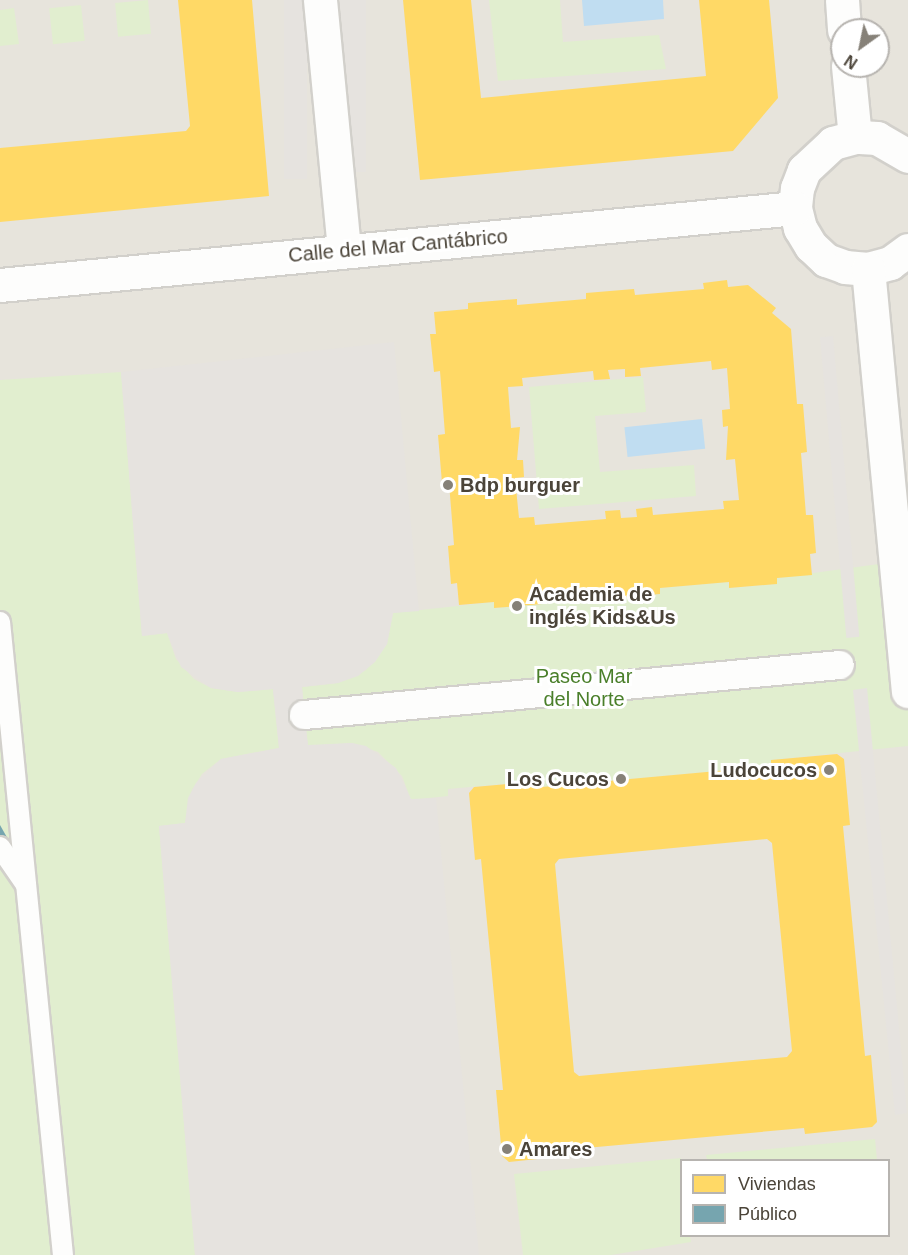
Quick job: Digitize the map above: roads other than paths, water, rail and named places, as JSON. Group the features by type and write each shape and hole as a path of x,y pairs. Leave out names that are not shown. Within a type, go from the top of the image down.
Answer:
{"street":[{"path":"320,0 344,251"},
{"path":"842,0 843,18"},
{"path":"849,78 855,137"},
{"path":"908,156 877,138 855,137 833,143 816,154 804,170 797,188 795,208 800,228 826,260 845,267 868,269 890,263 908,250"},
{"name":"Calle del Mar Cantábrico","path":"0,285 795,208"},
{"path":"868,269 908,691"},
{"path":"304,715 840,665"}],"lane":[{"path":"0,622 63,1255"},
{"path":"0,847 26,886"}],"water":[{"path":"582,0 663,0 664,19 584,26"},
{"path":"702,419 705,449 628,457 624,427"}],"place":[{"name":"Bdp burguer","path":"448,485"},
{"name":"Academia de inglés Kids&Us","path":"517,606"},
{"name":"Ludocucos","path":"829,770"},
{"name":"Los Cucos","path":"621,779"},
{"name":"Amares","path":"507,1149"}],"park label":[{"name":"Paseo Mar del Norte","path":"584,688"}]}
